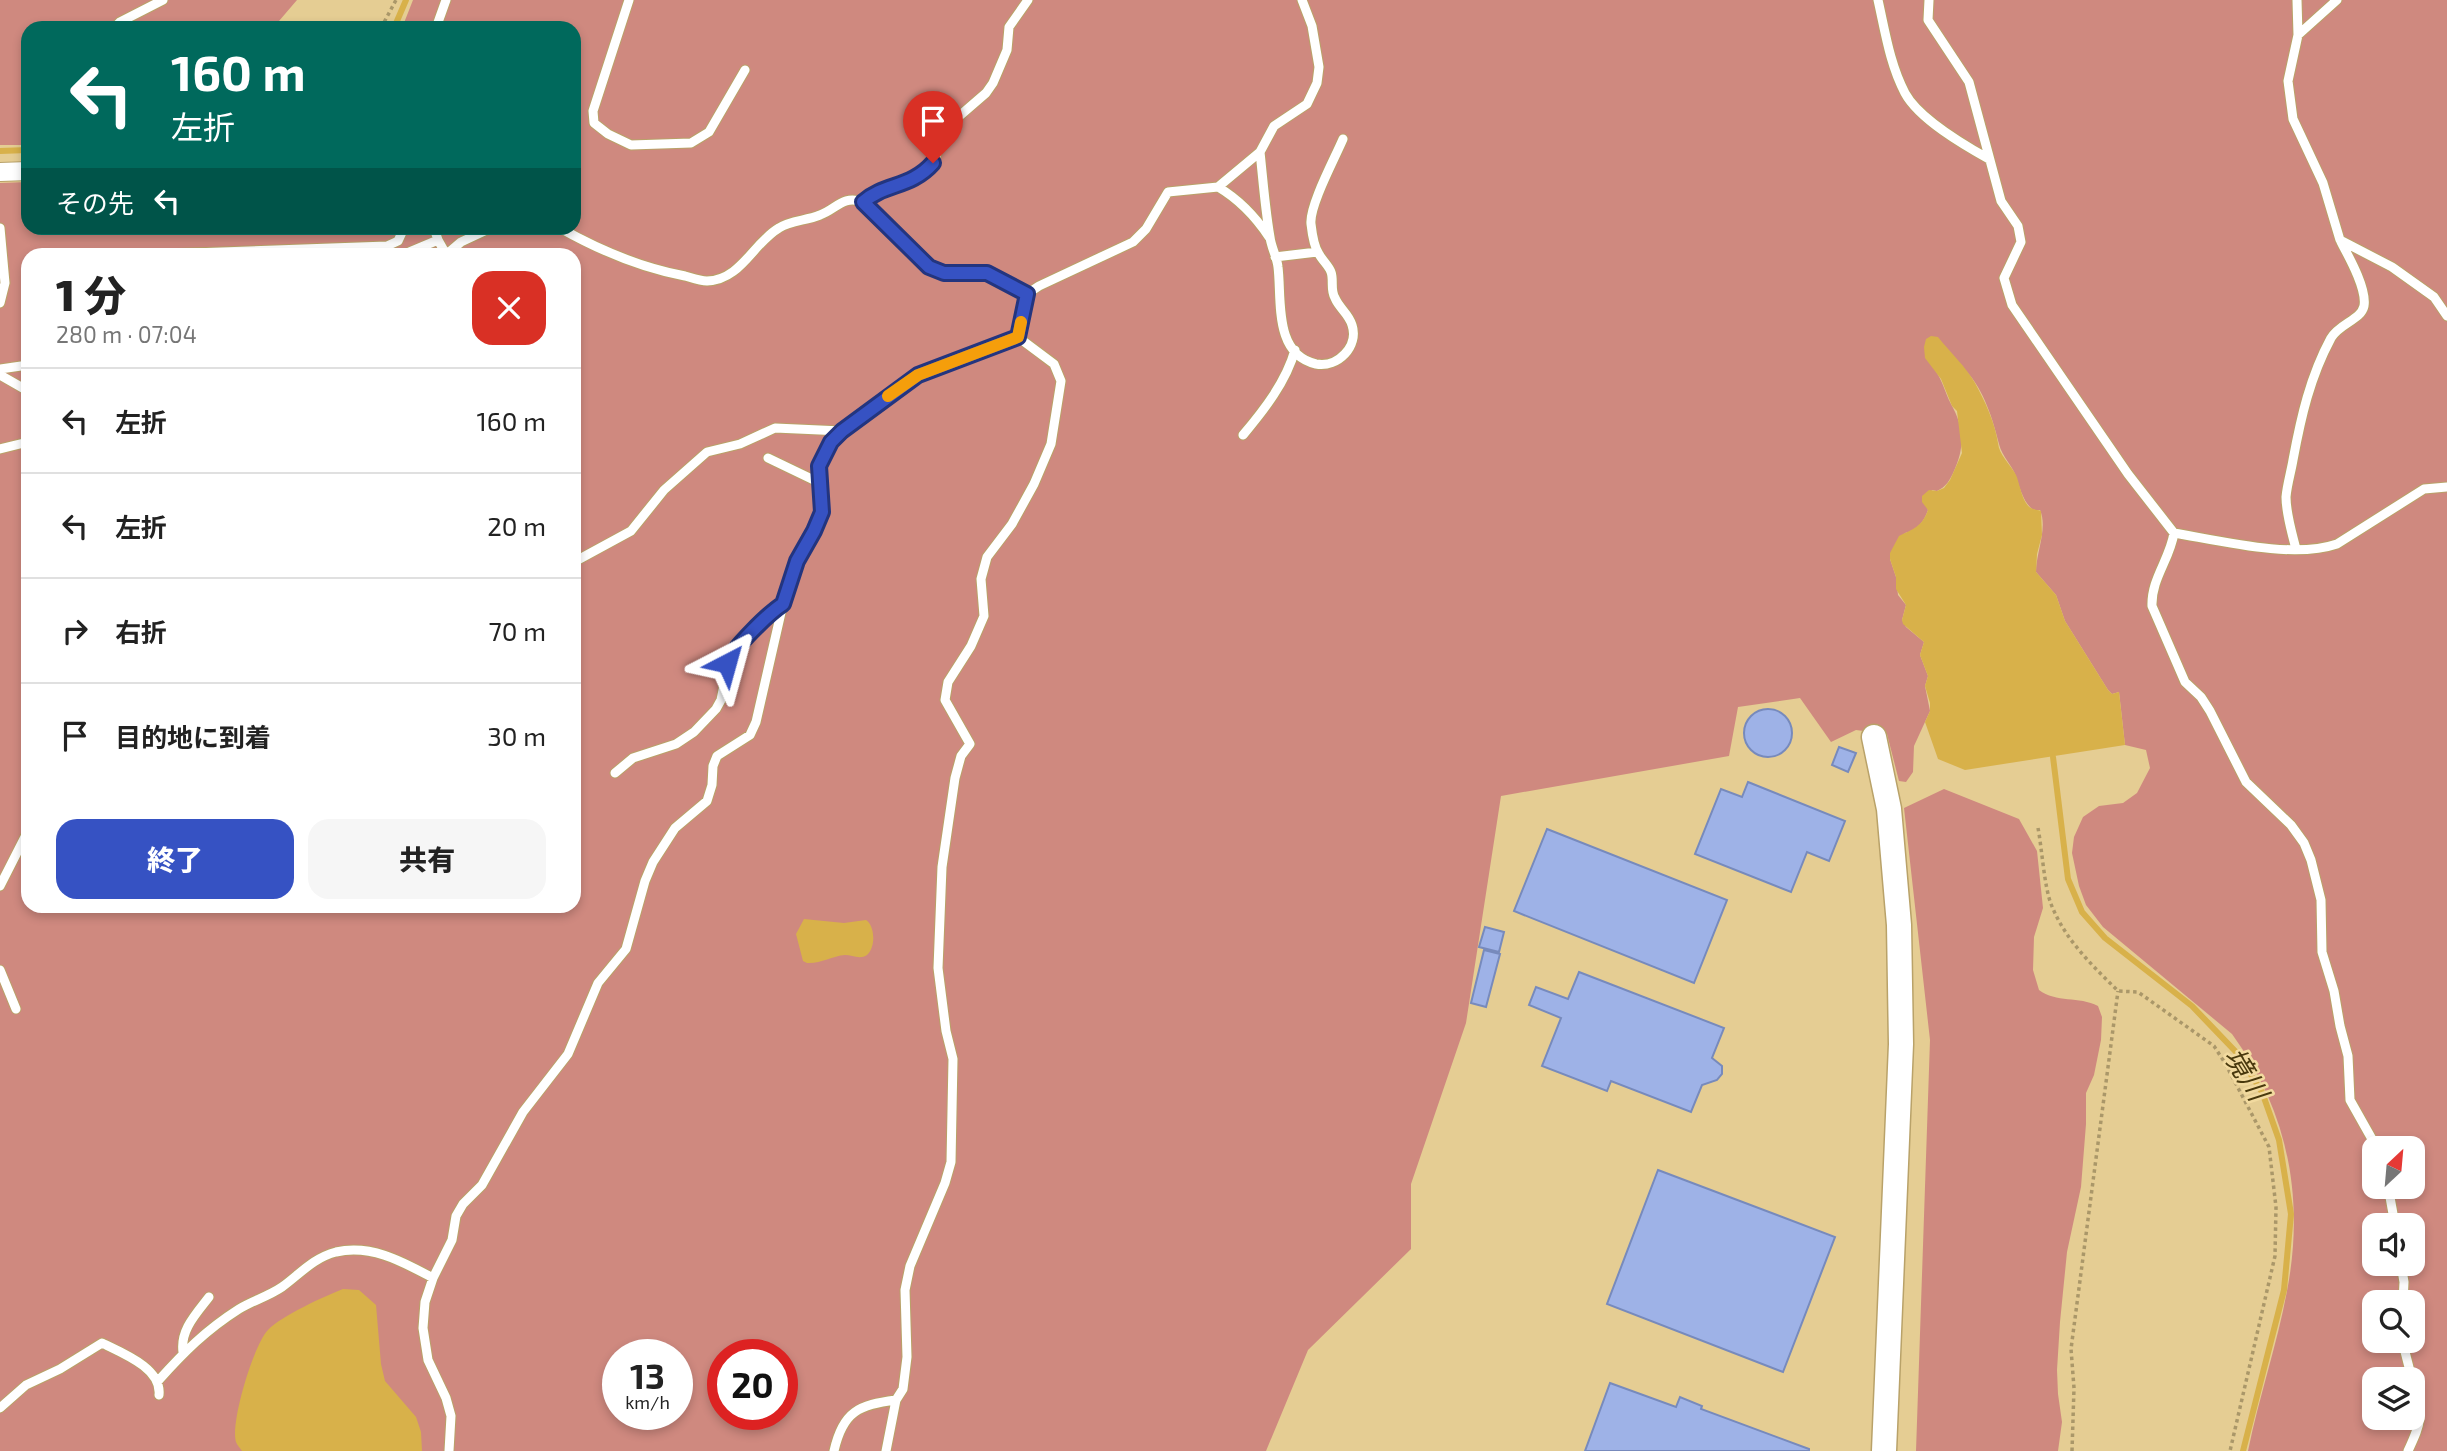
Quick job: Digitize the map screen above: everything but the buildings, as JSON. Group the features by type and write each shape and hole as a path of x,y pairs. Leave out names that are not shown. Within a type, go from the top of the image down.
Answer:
{"street":[{"path":"0,172 21,171"},
{"path":"1874,737 1890,822 1899,925 1901,1017 1884,1451"}],"lane":[{"path":"122,21 163,0"},
{"path":"438,21 446,0"},
{"path":"629,0 593,111 594,123 608,134 631,145 691,143 709,132 745,70"},
{"path":"863,202 873,194 918,178 933,163 949,125 986,93 993,83 1007,50 1009,27 1028,0"},
{"path":"1018,337 1027,294 1133,242 1146,229 1168,192 1218,187 1260,152 1274,126 1307,104 1317,83 1319,67 1312,26 1302,0"},
{"path":"1878,0 1892,60 1906,95 1945,132 1989,159"},
{"path":"1929,0 1928,20 1969,82 2001,201 2018,226 2021,236 2021,242 2004,278 2012,305 2128,474 2174,533 2250,546 2323,549 2337,544 2424,489 2447,487"},
{"path":"2296,549 2286,497 2304,400 2334,333 2344,323 2359,317 2364,309 2356,272 2340,240 2323,183 2293,119 2288,81 2298,35 2297,0"},
{"path":"2298,35 2337,0"},
{"path":"1260,152 1270,239 1278,265 1279,316 1287,340 1294,350 1302,358 1321,364 1347,353 1354,340 1352,323 1332,292 1331,271 1317,252 1310,221 1343,139"},
{"path":"1218,187 1239,201 1257,218 1270,239"},
{"path":"574,235 660,272 707,281 732,274 777,228 822,215 837,204 854,199 863,202 929,267 944,273 987,273 1027,294"},
{"path":"0,228 5,283 0,303"},
{"path":"331,248 387,246 398,241 401,235"},
{"path":"436,235 443,248"},
{"path":"455,248 476,235"},
{"path":"419,248 438,240"},
{"path":"2340,240 2392,267 2434,296 2447,316"},
{"path":"1275,257 1317,252"},
{"path":"449,1451 451,1416 446,1398 428,1360 423,1328 425,1302 433,1278 452,1240 456,1216 464,1203 482,1185 523,1112 568,1054 598,984 626,949 653,862 675,828 707,801 717,756 750,735 756,722 783,604 797,561 822,512 819,466 831,442 918,375 1018,337"},
{"path":"886,1451 896,1400 903,1389 907,1357 905,1290 910,1266 945,1183 951,1162 953,1059 946,1031 938,968 942,867 961,756 970,744 945,700 948,682 971,646 984,616 981,579 987,557 1012,524 1029,494 1051,443 1061,381 1055,365 1018,337"},
{"path":"1243,435 1284,377 1294,350"},
{"path":"0,372 21,367"},
{"path":"0,372 21,386"},
{"path":"581,558 631,531 664,490 707,452 740,444 775,428 842,431"},
{"path":"0,449 21,444"},
{"path":"768,458 820,483"},
{"path":"2174,533 2171,549 2155,582 2152,606 2185,682 2201,697 2210,711 2246,782 2291,825 2304,843 2321,900 2322,952 2334,991 2348,1056 2350,1100 2370,1136"},
{"path":"615,772 633,758 676,744 694,732 721,700 730,656 769,613 783,604"},
{"path":"0,886 21,845"},
{"path":"0,970 16,1010"},
{"path":"158,1381 206,1331 241,1308 281,1288 311,1262 336,1252 377,1253 400,1260 433,1278"},
{"path":"183,1352 185,1331 209,1297"},
{"path":"0,1408 26,1385 60,1369 102,1343 127,1355 146,1369 158,1381 159,1395"},
{"path":"834,1451 837,1437 849,1416 867,1404 896,1400"},
{"path":"2408,1451 2418,1430"}],"path":[{"path":"385,21 396,0"},
{"path":"2039,828 2050,903 2068,937 2119,991 2138,992 2214,1046 2269,1147 2276,1207 2275,1256 2230,1451"},
{"path":"2072,1451 2074,1388 2071,1349 2119,991"}],"shaded area":[{"path":"0,0 297,0 279,21 21,21 21,145 0,145"},
{"path":"413,0 2447,0 2447,1451 2248,1451 2283,1311 2292,1256 2292,1189 2279,1125 2251,1063 2232,1034 2103,927 2086,905 2072,853 2074,837 2083,817 2099,806 2123,803 2137,793 2150,768 2146,750 2125,745 2119,692 2112,694 2108,690 2065,621 2056,595 2036,572 2043,525 2040,510 2031,508 2023,497 2015,473 2000,449 1983,396 1966,371 1935,370 1959,421 1962,437 1960,454 1947,483 1937,491 1932,490 1926,505 1928,510 1922,522 1905,533 1890,559 1898,595 1906,605 1902,620 1906,627 1924,642 1920,655 1928,676 1925,686 1930,711 1914,746 1913,772 1906,782 1899,781 1887,734 1856,730 1831,742 1800,698 1738,707 1729,756 1501,796 1466,1023 1411,1184 1411,1249 1308,1350 1266,1451 0,1451 0,183 21,182 21,235 581,235 581,21 405,21"},
{"path":"1931,336 1938,337 1971,377 1989,412 2001,452 2016,475 2025,502 2031,508 2041,511 2042,535 2036,572 2056,595 2065,621 2108,690 2112,694 2119,692 2125,745 1965,770 1938,759 1925,722 1930,703 1925,686 1928,676 1920,655 1924,642 1903,624 1906,605 1896,589 1896,577 1890,559 1890,553 1899,536 1916,527 1926,516 1928,510 1922,502 1922,496 1929,490 1944,488 1962,453 1957,411 1952,406 1941,379 1925,358 1926,339"},
{"path":"1944,789 2019,819 2037,851 2043,908 2034,937 2033,970 2039,990 2053,997 2098,1006 2102,1017 2101,1040 2094,1075 2086,1093 2081,1187 2067,1252 2057,1370 2062,1422 2058,1451 1916,1451 1930,1040 1904,808"},
{"path":"804,919 844,923 866,920 873,932 870,951 862,957 845,955 807,963 803,961 796,934"},
{"path":"343,1289 359,1290 376,1305 385,1381 416,1417 421,1432 422,1451 242,1451 236,1442 236,1418 244,1384 262,1338 283,1319"}],"waterway":[{"path":"397,21 406,0"},
{"path":"0,151 21,150"},
{"name":"境川","path":"2053,757 2068,879 2082,912 2105,938 2192,1006 2237,1053 2262,1092 2279,1140 2291,1214 2284,1290 2243,1451"}],"slow traffic":[{"path":"888,396 918,375 1018,337 1021,322"}],"route":[{"path":"727,663 735,650 769,613 783,604 797,561 822,512 819,466 831,442 918,375 1018,337 1027,294 987,273 944,273 929,267 863,202 873,194 918,178 933,163"}]}
